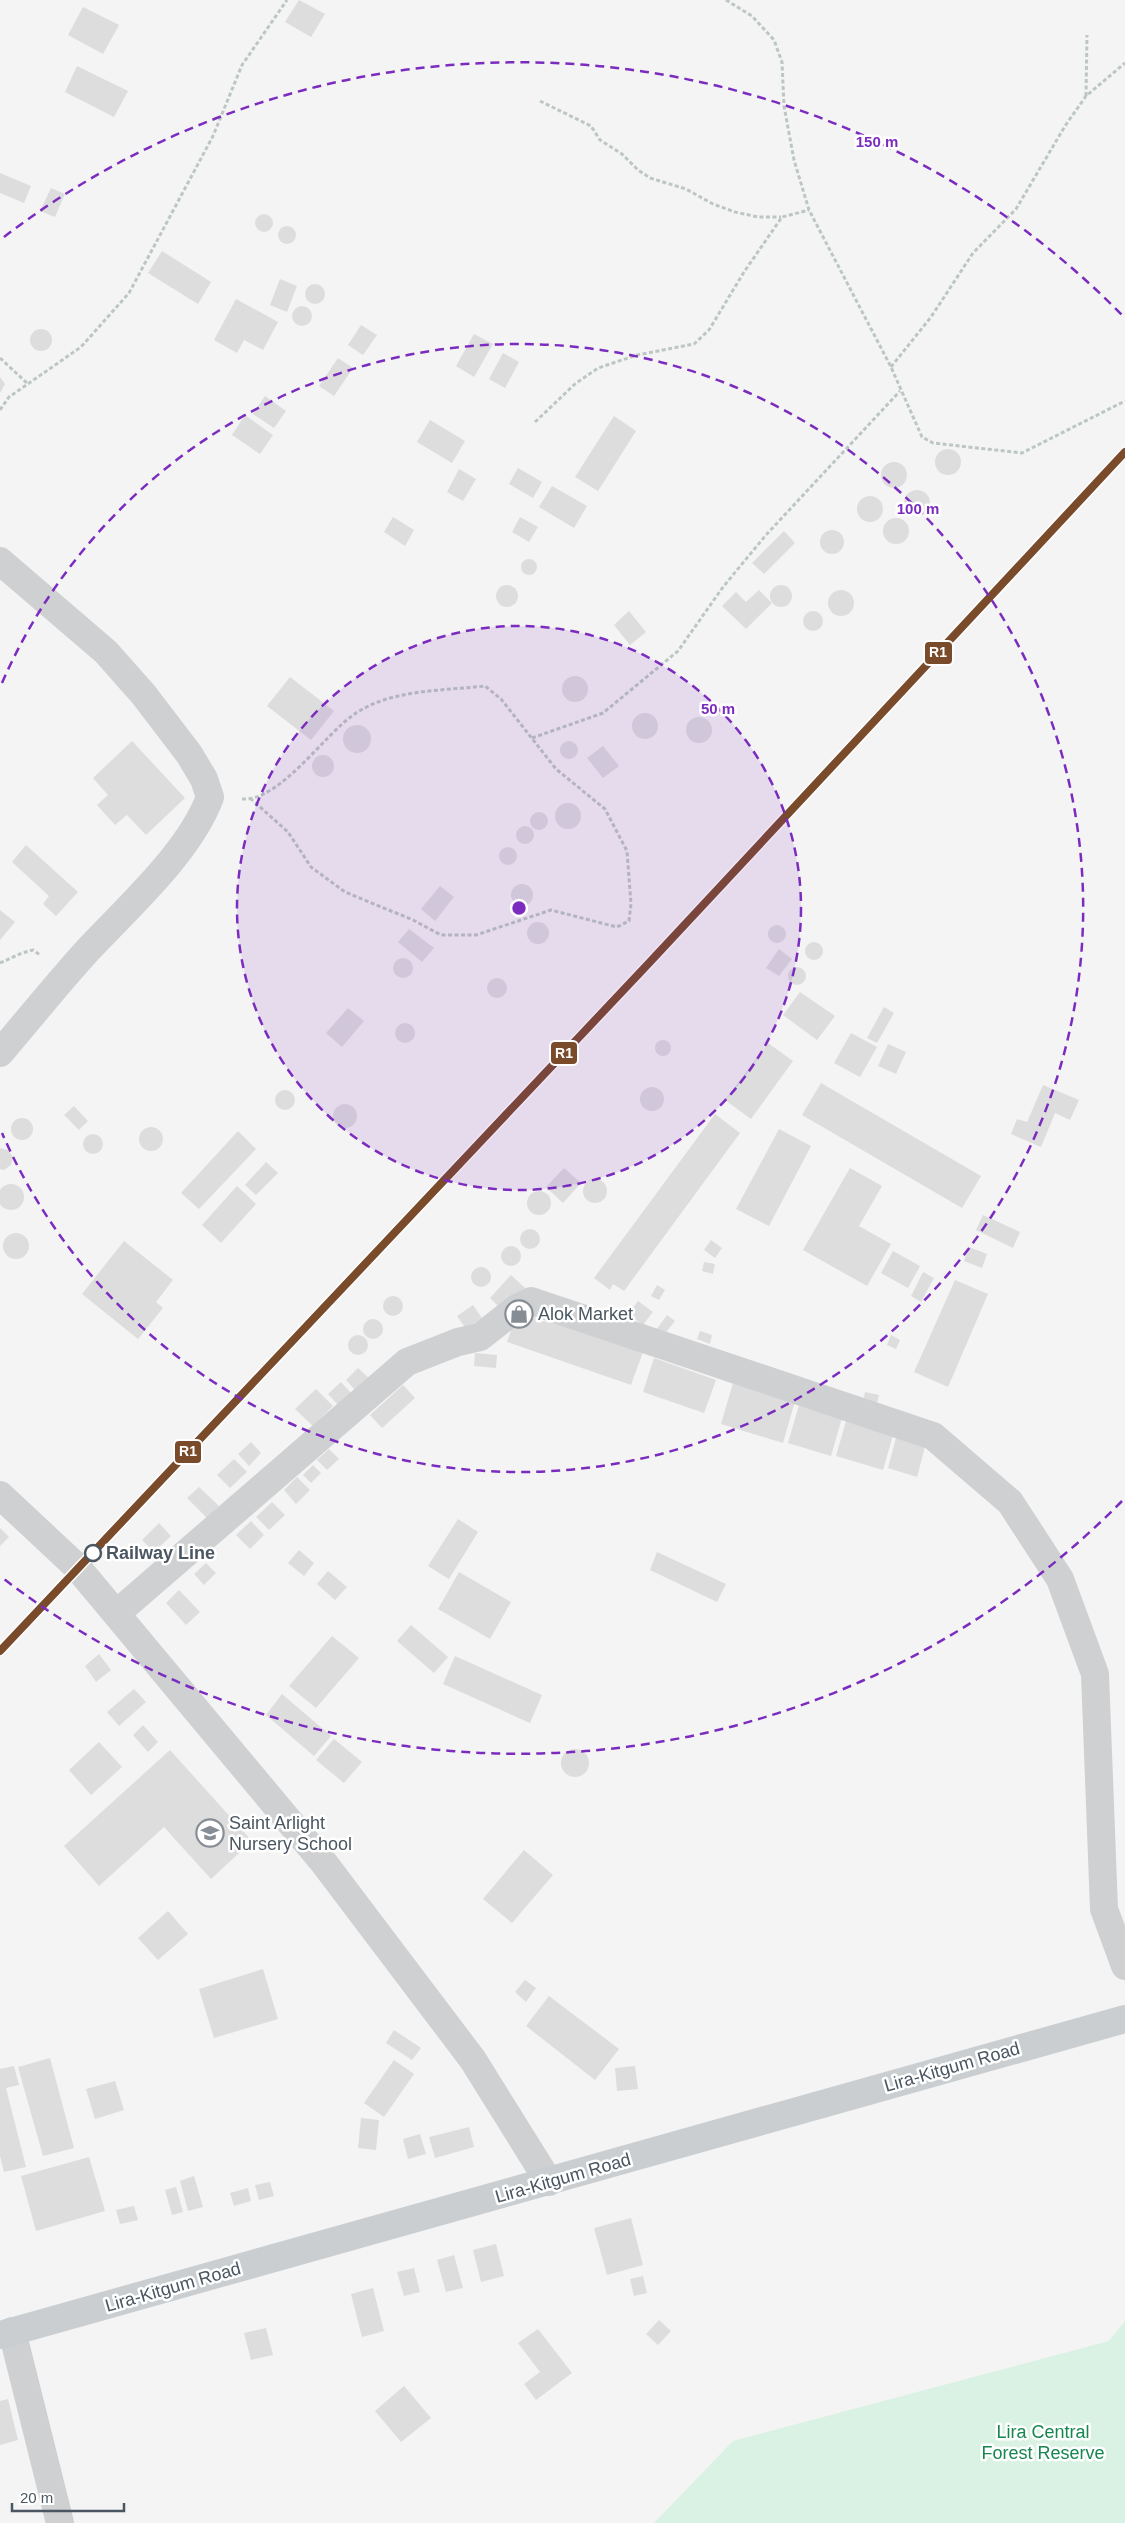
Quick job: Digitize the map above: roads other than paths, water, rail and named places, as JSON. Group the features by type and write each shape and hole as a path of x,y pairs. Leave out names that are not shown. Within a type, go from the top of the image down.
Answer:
{"main road":[{"name":"Lira-Kitgum Road","path":"6,2333 549,2182 1125,2018"}],"street":[{"path":"0,561 106,652 189,754 204,779 210,797 200,821 164,868 68,972 0,1053"},
{"path":"117,1613 407,1362 458,1342 480,1337 517,1308 531,1301 934,1436 1010,1502 1060,1578 1095,1674 1104,1909 1125,1966"},
{"path":"0,1495 77,1567 348,1894 474,2060 549,2182"},
{"path":"6,2333 60,2523"}],"place":[{"name":"Alok Market","path":"519,1314"},
{"name":"Railway Line","path":"93,1553"},
{"name":"Saint Arlight Nursery School","path":"210,1833"}],"park label":[{"name":"Lira Central Forest Reserve","path":"1043,2442"}]}
